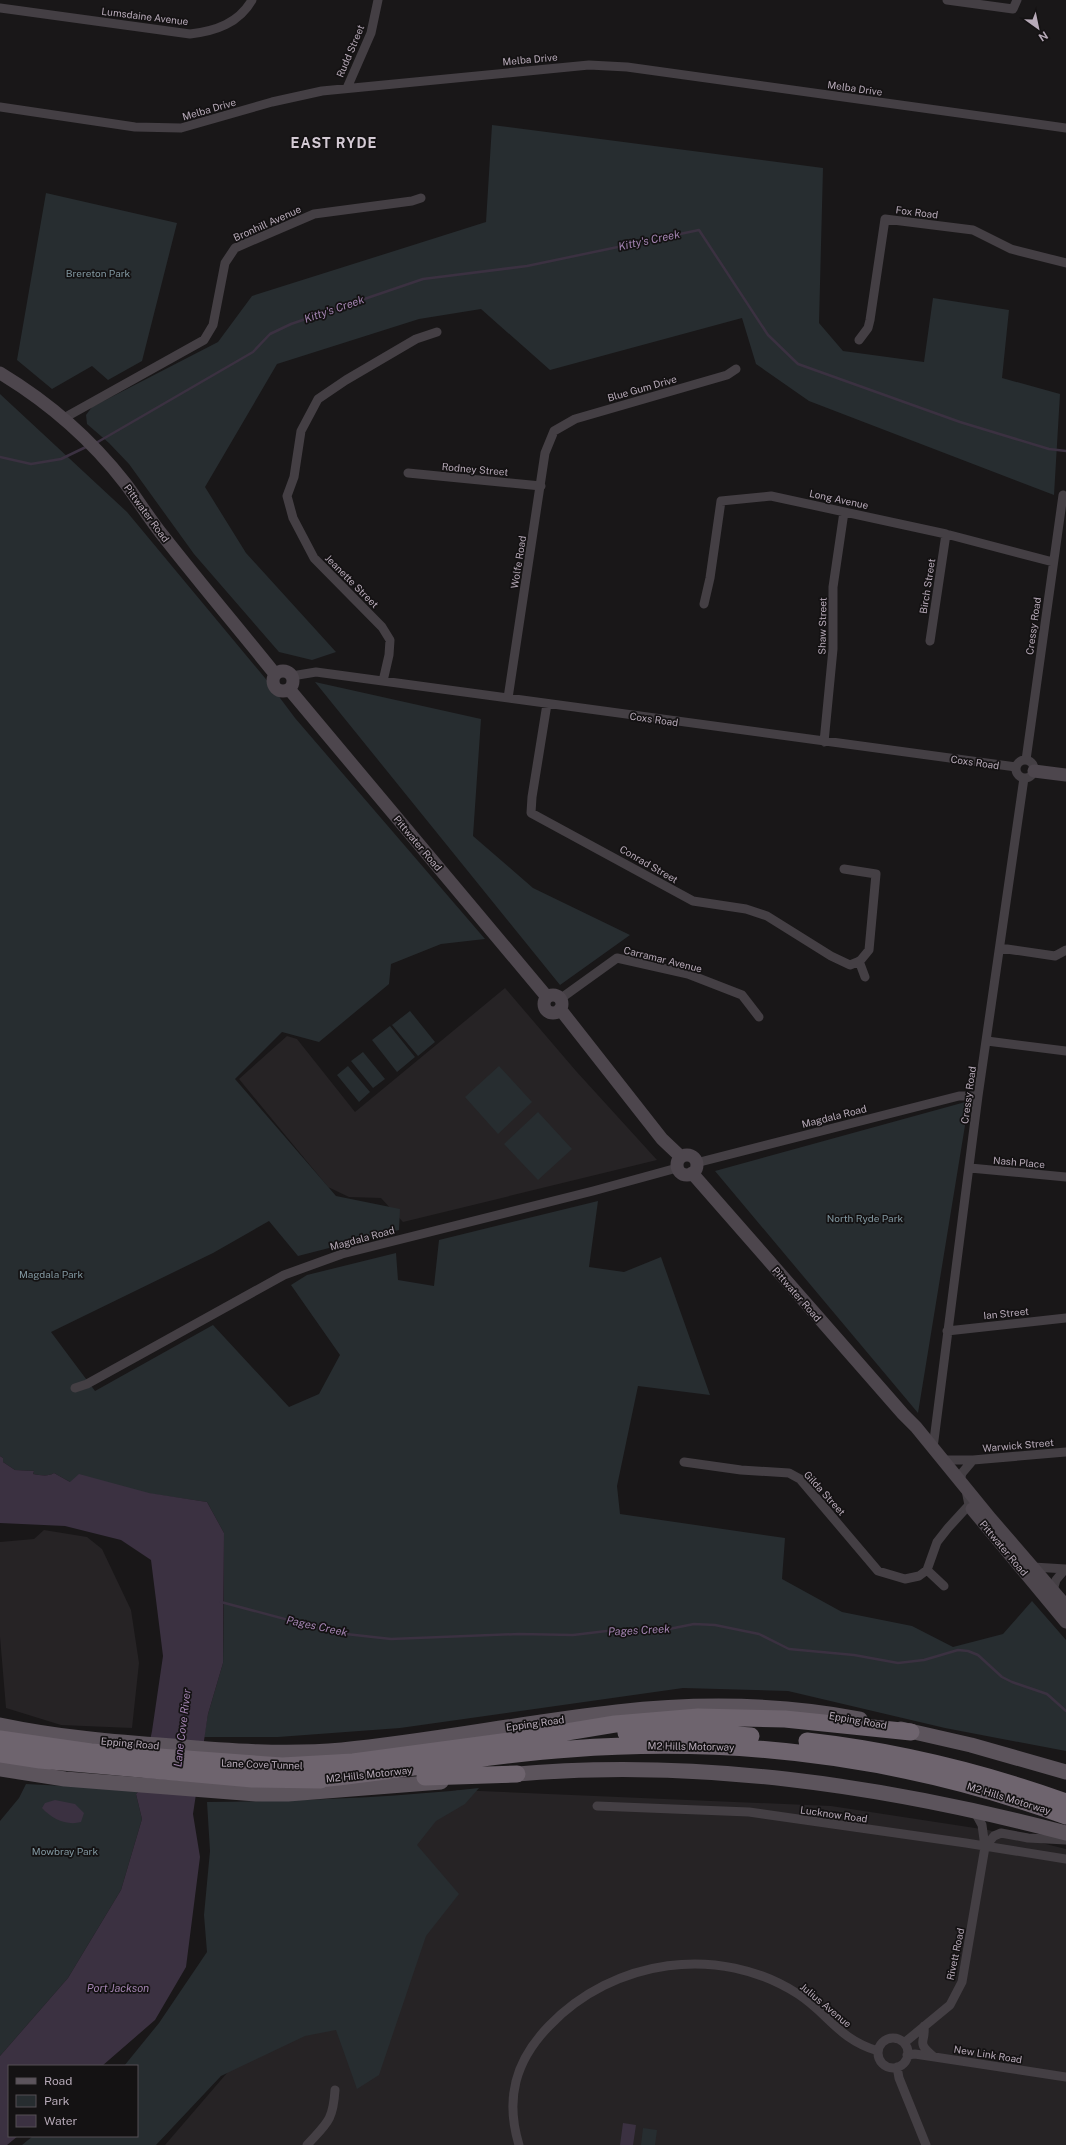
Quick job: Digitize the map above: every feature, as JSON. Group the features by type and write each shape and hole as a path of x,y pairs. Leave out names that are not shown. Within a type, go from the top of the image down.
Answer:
{"highway":[{"path":"524,1739 615,1724 698,1717 785,1719 911,1732"},
{"name":"M2 Hills Motorway","path":"524,1739 665,1733 710,1733 804,1740 876,1751 945,1765 1024,1787 1066,1802"},
{"name":"Lane Cove Tunnel","path":"0,1739 122,1755 282,1766 317,1765 390,1757 524,1739"},
{"name":"M2 Hills Motorway","path":"309,1780 389,1772 568,1749 644,1745 744,1747 823,1754 929,1774 988,1790 1066,1816"},
{"name":"Lane Cove Tunnel","path":"0,1754 40,1760 122,1755"},
{"name":"Lane Cove Tunnel","path":"221,1763 309,1780"},
{"path":"309,1780 394,1779 470,1774 517,1774"}],"main road":[{"name":"Pittwater Road","path":"0,373 28,390 64,418 94,448 125,483 163,536 275,674"},
{"path":"283,670 292,676 293,682 289,689 283,691 276,688 272,681 275,674 283,670"},
{"name":"Pittwater Road","path":"289,689 556,1002 679,1162"},
{"path":"1029,775 1066,775"},
{"path":"690,1156 694,1168 683,1175 679,1162 690,1156"},
{"name":"Pittwater Road","path":"694,1168 902,1414 969,1505 1066,1622"},
{"name":"Pittwater Road","path":"902,1414 916,1427 991,1519 1066,1606"},
{"name":"Epping Road","path":"221,1763 282,1753 342,1750 617,1712 694,1707 792,1711 848,1717 971,1745 1065,1772"},
{"name":"Epping Road","path":"0,1725 44,1734 122,1755"},
{"path":"0,1769 22,1774 65,1780 110,1782 226,1793 288,1794 584,1769 698,1770 749,1774 886,1793 1066,1833"},
{"path":"0,1775 22,1774"}],"street":[{"name":"Lumsdaine Avenue","path":"0,8 190,34 213,30 234,21 252,0"},
{"name":"Rudd Street","path":"347,88 371,33 378,0"},
{"path":"946,0 1013,9 1017,0"},
{"name":"Melba Drive","path":"0,108 135,127 181,128 288,98 347,88 570,66 607,65 1066,128"},
{"name":"Bronhill Avenue","path":"64,418 204,340 213,325 225,263 235,248 314,214 412,201 421,198"},
{"name":"Fox Road","path":"859,340 868,328 870,320 885,219 973,230 1011,248 1066,263"},
{"name":"Jeanette Street","path":"383,681 389,655 390,640 382,627 314,558 293,518 287,496 294,477 301,431 318,399 346,380 416,340 437,332"},
{"name":"Blue Gum Drive","path":"554,431 575,419 727,375 736,369"},
{"name":"Wolfe Road","path":"508,698 545,453 554,431"},
{"name":"Rodney Street","path":"408,473 541,486"},
{"name":"Cressy Road","path":"1026,760 1062,495"},
{"name":"Long Avenue","path":"704,604 710,578 721,501 771,496 946,534 1053,562"},
{"name":"Shaw Street","path":"824,742 833,649 833,587 844,512"},
{"name":"Birch Street","path":"930,641 946,534"},
{"name":"Coxs Road","path":"292,676 316,672 1016,767"},
{"name":"Conrad Street","path":"547,704 532,797 531,812 694,901 746,909 767,916 831,956 850,965 859,961"},
{"path":"1026,760 1033,764 1029,775 1018,775 1016,767 1020,762 1026,760"},
{"name":"Cressy Road","path":"933,1448 936,1414 970,1168 978,1096 1000,948 1029,775"},
{"path":"844,869 876,874 868,950 859,961 865,977"},
{"path":"1000,948 1054,956 1066,950"},
{"name":"Carramar Avenue","path":"556,1002 618,958 688,974 742,995 759,1017"},
{"path":"987,1041 1066,1051"},
{"name":"Magdala Road","path":"694,1168 959,1096 978,1096"},
{"name":"Magdala Road","path":"75,1388 87,1384 284,1275 312,1264 342,1254 593,1191 679,1162"},
{"name":"Nash Place","path":"970,1168 1066,1177"},
{"name":"Ian Street","path":"947,1331 1066,1318"},
{"path":"916,1427 921,1428 930,1425 936,1414"},
{"name":"Warwick Street","path":"943,1460 973,1460 1066,1452"},
{"name":"Warwick Street","path":"963,1484 962,1473 973,1460"},
{"name":"Gilda Street","path":"684,1462 741,1470 789,1473 800,1479 878,1571 905,1579 919,1576 927,1570"},
{"path":"963,1484 969,1505 991,1519"},
{"path":"944,1586 927,1570 937,1542 969,1505"},
{"path":"1033,1567 1066,1569"},
{"path":"1052,1590 1056,1580 1066,1569"},
{"name":"Lucknow Road","path":"597,1806 749,1812 1066,1859"},
{"name":"Rivett Road","path":"904,2043 950,2005 962,1982 985,1847 982,1825 975,1812"},
{"path":"985,1847 994,1836 999,1833 1028,1838 1066,1840"},
{"name":"Julius Avenue","path":"519,2145 513,2126 513,2090 519,2070 535,2041 561,2013 594,1990 642,1970 692,1963 719,1966 759,1974 798,1994 857,2044 878,2051"},
{"path":"924,2026 921,2042 925,2049 935,2057"},
{"path":"897,2038 904,2043 907,2055 903,2063 897,2067 892,2067 883,2064 878,2051 882,2042 886,2039 897,2038"},
{"name":"New Link Road","path":"907,2055 915,2054 1066,2077"},
{"path":"897,2067 899,2078 926,2145"},
{"path":"307,2145 329,2121 334,2107 335,2090"}],"shaded area":[{"path":"505,988 576,1071 657,1160 403,1222 381,1198 349,1197 328,1187 239,1079 287,1036 297,1039 355,1112"},
{"path":"44,1530 87,1537 102,1549 131,1610 139,1663 132,1728 61,1725 6,1708 0,1637 0,1542 34,1539"},
{"path":"457,1790 831,1806 988,1830 1066,1849 1066,2145 165,2145 289,2001 338,1895"}],"green space":[{"path":"492,125 823,168 819,323 843,351 924,362 933,298 1009,310 1002,378 1060,394 1054,495 809,401 756,364 742,318 550,370 481,309 419,319 277,364 205,487 246,553 336,652 312,660 279,652 194,554 129,464 109,443 87,424 86,415 92,407 218,342 252,296 486,222"},
{"name":"Brereton Park","path":"46,193 177,223 142,361 108,380 92,366 52,389 17,360"},
{"name":"Magdala Park","path":"0,394 127,512 265,678 295,718 485,939 441,944 391,964 389,984 319,1042 282,1032 235,1079 336,1196 400,1209 399,1230 298,1256 269,1221 213,1253 51,1332 95,1391 213,1325 289,1407 319,1394 340,1355 291,1285 307,1275 396,1253 398,1280 434,1286 439,1240 598,1201 589,1267 624,1272 661,1257 710,1395 638,1386 617,1486 620,1514 785,1538 782,1579 842,1612 912,1626 953,1647 1003,1634 1032,1601 1066,1640 1066,1751 945,1728 788,1691 683,1688 400,1728 278,1737 204,1737 208,1714 223,1663 224,1608 224,1533 207,1502 70,1482 54,1473 49,1475 41,1475 33,1474 34,1471 15,1470 3,1462 3,1458 0,1456"},
{"path":"315,682 481,719 473,836 533,888 630,935 560,985"},
{"path":"410,1011 435,1042 418,1056 392,1025"},
{"path":"390,1026 415,1057 397,1072 372,1040"},
{"path":"363,1052 385,1079 373,1088 351,1061"},
{"path":"348,1066 370,1092 359,1102 337,1075"},
{"path":"499,1066 532,1102 498,1134 465,1097"},
{"name":"North Ryde Park","path":"969,1101 918,1413 715,1171"},
{"path":"538,1112 572,1149 538,1180 504,1144"},
{"name":"Mowbray Park","path":"26,1784 140,1790 136,1794 142,1819 121,1890 68,1978 0,2056 0,1821 19,1798"},
{"path":"479,1788 465,1804 436,1821 417,1845 459,1894 426,1936 379,2075 357,2089 336,2030 305,2036 221,2076 156,2145 22,2145 32,2137 138,2137 138,2065 125,2065 159,2023 207,1952 204,1915 210,1851 207,1802 275,1801 411,1794"},
{"path":"643,2128 657,2130 655,2145 641,2145"}],"water":[{"name":"Port Jackson","path":"0,1456 3,1458 3,1462 15,1470 34,1471 33,1474 47,1475 54,1473 70,1482 79,1474 149,1493 207,1502 224,1533 223,1663 208,1714 193,1814 200,1857 186,1967 155,2020 103,2065 8,2065 8,2137 17,2137 7,2145 0,2145 0,2056 68,1978 121,1890 142,1819 136,1794 140,1790 152,1731 163,1656 151,1560 121,1540 65,1526 0,1523"},
{"path":"55,1800 75,1804 84,1813 81,1822 70,1823 60,1821 42,1808 45,1803"},
{"path":"623,2123 636,2125 633,2145 620,2145"}],"waterway":[{"name":"Kitty's Creek","path":"96,443 253,352 270,334 291,324 423,279 527,266 699,230 768,335 798,364 960,422 1049,449 1066,451"},
{"name":"Kitty's Creek","path":"0,457 31,464 61,459 88,446"},
{"name":"Pages Creek","path":"221,1602 337,1633 391,1639 519,1634 573,1635 615,1630 664,1630 694,1624 715,1625 759,1634 789,1649 854,1655 898,1663 924,1660 958,1650 968,1651 978,1655 1002,1677 1047,1694 1066,1711"}],"district":[{"name":"EAST RYDE","path":"334,143"}],"water label":[{"name":"Lane Cove River","path":"182,1728"}]}
